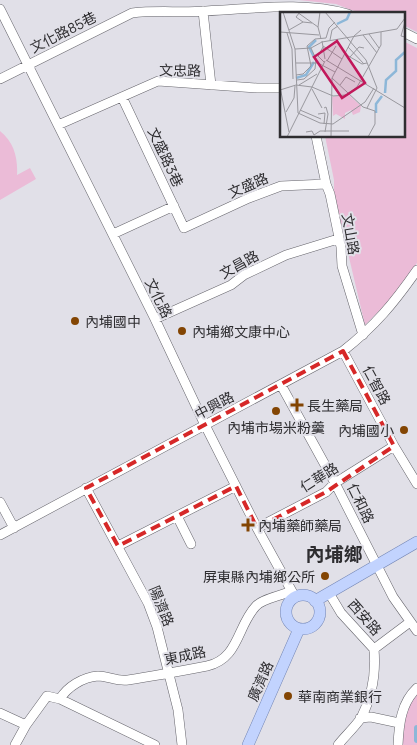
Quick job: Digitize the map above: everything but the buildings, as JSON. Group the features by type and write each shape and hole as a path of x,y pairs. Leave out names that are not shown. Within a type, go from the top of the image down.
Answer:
{"main road":[{"path":"315,601 417,542"},
{"path":"293,594 306,596 315,601 320,612 316,623 305,629 299,629 290,624 286,614 293,594"},
{"name":"廣濟路","path":"248,745 299,629"}],"street":[{"name":"文化路85巷","path":"0,79 132,13 203,12 288,7 341,12"},
{"name":"文化路","path":"0,9 155,319 205,425 293,594"},
{"path":"203,12 211,85"},
{"path":"404,32 417,39"},
{"name":"文忠路","path":"58,125 158,81 280,88"},
{"name":"文盛路3巷","path":"122,97 184,228"},
{"name":"文山路","path":"316,138 341,247 342,266 363,336"},
{"name":"文盛路","path":"184,228 249,198 281,186 326,184"},
{"path":"113,234 174,206"},
{"name":"文昌路","path":"155,319 231,285 244,275 286,254 322,242 338,239"},
{"name":"中興路","path":"0,535 343,351 363,336 393,304 417,270"},
{"name":"仁智路","path":"343,351 394,446 417,484"},
{"name":"仁和路","path":"281,385 335,483 400,608 417,631"},
{"name":"仁華路","path":"257,528 326,492 335,483 394,446"},
{"path":"118,546 236,486"},
{"name":"陽濟路","path":"86,488 148,603 157,627 178,710 182,745"},
{"path":"0,502 14,528"},
{"path":"177,516 190,544"},
{"name":"西安路","path":"329,593 341,613 374,649 374,677 360,718 338,745"},
{"name":"東成路","path":"60,699 65,691 77,683 97,676 125,681 209,665 223,660 240,636 255,606 259,603 293,594"},
{"path":"374,649 410,622"},
{"path":"398,745 399,723 409,696 417,688"},
{"path":"15,745 26,725 48,696 60,699 155,745"},
{"path":"0,713 26,725"},
{"path":"360,718 371,717 399,723"}],"highlighted area":[{"path":"343,351 394,446 326,492 257,528 236,486 118,546 86,488"}],"shaded area":[{"path":"299,0 417,0 417,32 404,26 404,12 360,12 336,4"},
{"path":"404,42 417,48 417,263 389,301 365,325 334,194 334,180 325,138 404,138"},
{"path":"0,131 12,145 17,162 17,175 30,168 36,179 0,200"},
{"path":"417,688 417,745 398,745 399,723"}],"waterway":[{"path":"417,728 417,740"}],"place":[{"name":"內埔國中","path":"75,321"},
{"name":"內埔鄉文康中心","path":"182,331"},
{"name":"長生藥局","path":"297,405"},
{"name":"內埔市場米粉羹","path":"276,411"},
{"name":"內埔國小","path":"404,430"},
{"name":"內埔藥師藥局","path":"248,525"},
{"name":"屏東縣內埔鄉公所","path":"325,576"},
{"name":"華南商業銀行","path":"288,696"}],"district":[{"name":"內埔鄉","path":"334,554"}]}
